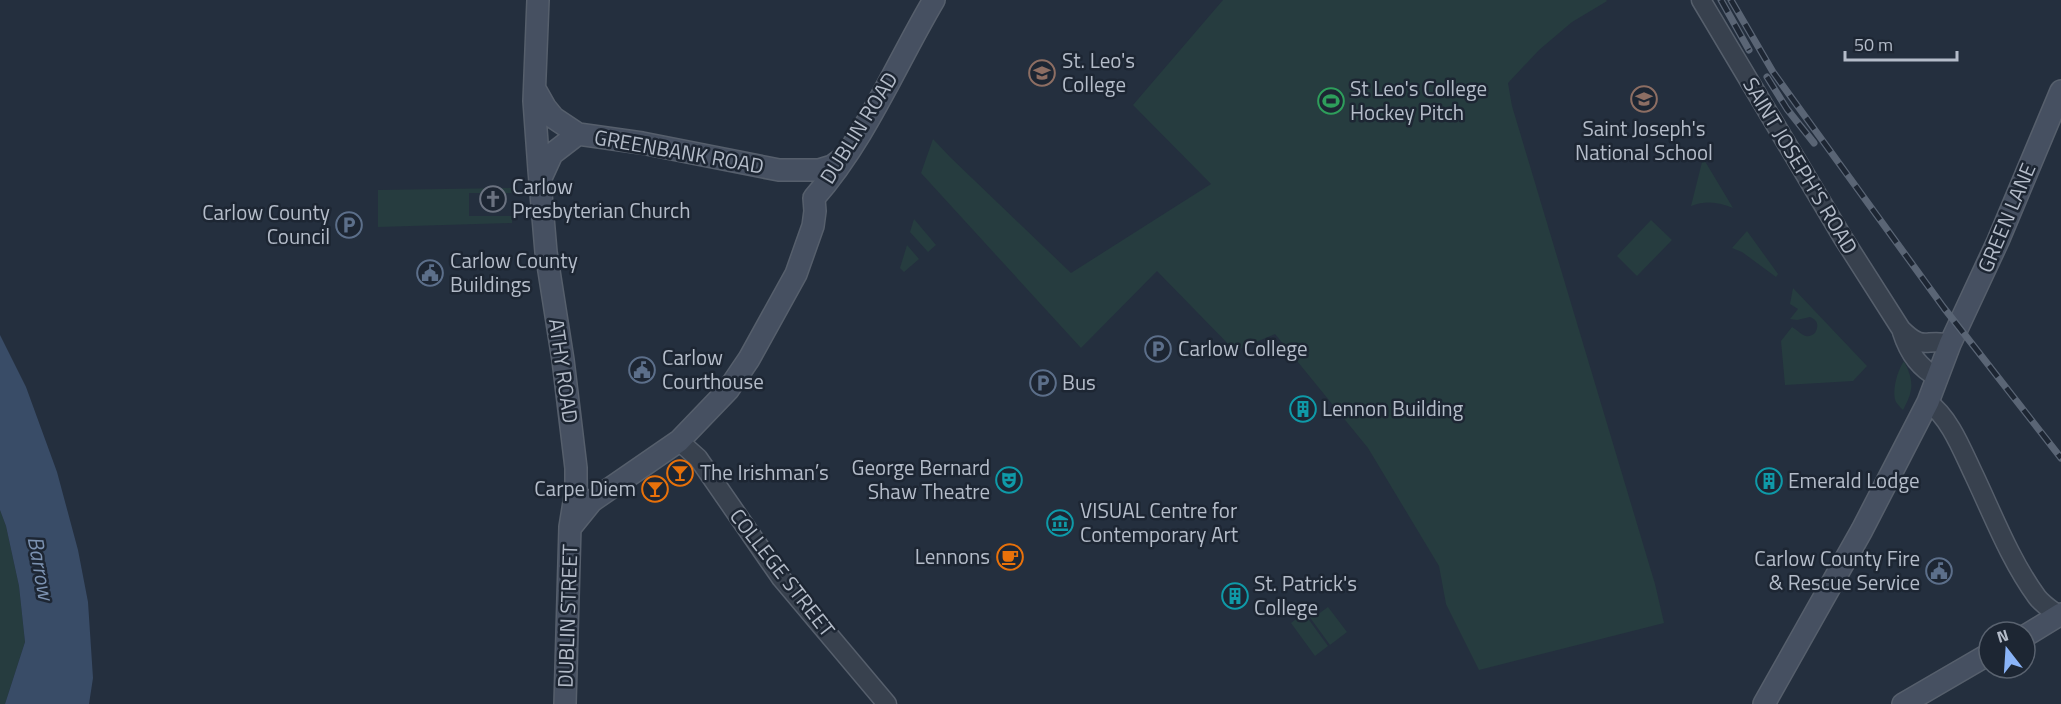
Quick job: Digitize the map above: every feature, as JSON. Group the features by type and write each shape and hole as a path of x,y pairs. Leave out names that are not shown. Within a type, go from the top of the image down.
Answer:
{"main road":[{"name":"ATHY ROAD","path":"538,0 535,99 540,179 546,252 563,360 576,468 576,490 570,527"},
{"name":"DUBLIN ROAD","path":"570,527 592,501 679,441 728,390 749,360 795,274 813,226 814,198 834,176 879,101 934,0"},
{"name":"GREEN LANE","path":"1764,704 1862,530 1928,402 1950,344 1998,241 2061,91"},
{"name":"GREENBANK ROAD","path":"535,99 554,118 578,134 670,148 779,170 819,170 832,166 845,157"},
{"name":"GREENBANK ROAD","path":"540,179 552,154 578,134"},
{"name":"GREENBANK ROAD","path":"779,170 802,184 814,198"},
{"path":"576,468 589,478 614,484"},
{"name":"DUBLIN STREET","path":"565,704 570,527"},
{"path":"2037,629 2060,616"},
{"path":"1903,704 1977,661"}],"street":[{"name":"SAINT JOSEPH'S ROAD","path":"1701,0 1837,229 1901,329 1912,340 1920,343 1926,344 1938,340 1950,344"},
{"name":"SAINT JOSEPH'S ROAD","path":"1901,329 1906,344 1924,370 1937,377"},
{"path":"1928,402 1938,410 1962,450 2012,556 2038,600 2060,616"},
{"name":"COLLEGE STREET","path":"679,441 698,458 781,578 887,704"}],"green space":[{"path":"1223,0 1607,1 1572,22 1539,50 1508,83 1512,106 1655,584 1664,623 1479,670 1446,604 1439,566 1368,448 1275,334 1235,351 1157,271 1081,348 921,173 933,139 1071,273 1211,184 1133,105"},
{"path":"1703,158 1733,208 1712,202 1691,206"},
{"path":"513,188 513,193 469,193 469,216 512,216 512,223 378,227 378,190"},
{"path":"914,219 936,245 928,252 910,232"},
{"path":"1651,220 1672,240 1637,276 1617,256"},
{"path":"1747,231 1778,274 1776,277 1742,252 1732,248"},
{"path":"907,245 919,259 904,272 900,268"},
{"path":"1793,288 1867,366 1853,381 1785,385 1781,341 1792,327 1808,336 1815,333 1817,326 1815,320 1810,317 1790,319 1798,309 1790,304"},
{"path":"1904,361 1910,374 1911,391 1903,410 1896,402 1894,392"},
{"path":"0,510 6,526 19,586 25,642 5,704 0,704"},
{"path":"1328,607 1347,632 1330,645 1306,612 1311,608 1317,615"},
{"path":"1304,613 1328,646 1315,656 1291,623"}],"water":[{"name":"Barrow","path":"0,335 26,387 57,472 78,550 88,602 93,678 89,704 5,704 25,642 19,586 6,526 0,510"}],"railway":[{"path":"1721,0 1749,50"},
{"path":"1731,0 1773,72 1944,308 2061,458"},
{"path":"1767,77 1787,109 1814,143"}],"place":[{"name":"St. Leo's College","path":"1042,73"},
{"name":"Saint Joseph's National School","path":"1644,99"},
{"name":"St Leo's College Hockey Pitch","path":"1331,101"},
{"name":"Carlow Presbyterian Church","path":"493,199"},
{"name":"Carlow County Council","path":"349,225"},
{"name":"Carlow County Buildings","path":"430,273"},
{"name":"Carlow College","path":"1158,349"},
{"name":"Carlow Courthouse","path":"642,370"},
{"name":"Bus","path":"1043,383"},
{"name":"Lennon Building","path":"1303,409"},
{"name":"The Irishman’s","path":"680,473"},
{"name":"George Bernard Shaw Theatre","path":"1009,480"},
{"name":"Emerald Lodge","path":"1769,481"},
{"name":"Carpe Diem","path":"655,489"},
{"name":"VISUAL Centre for Contemporary Art","path":"1060,523"},
{"name":"Lennons","path":"1010,557"},
{"name":"Carlow County Fire & Rescue Service","path":"1939,571"},
{"name":"St. Patrick's College","path":"1235,596"}]}
